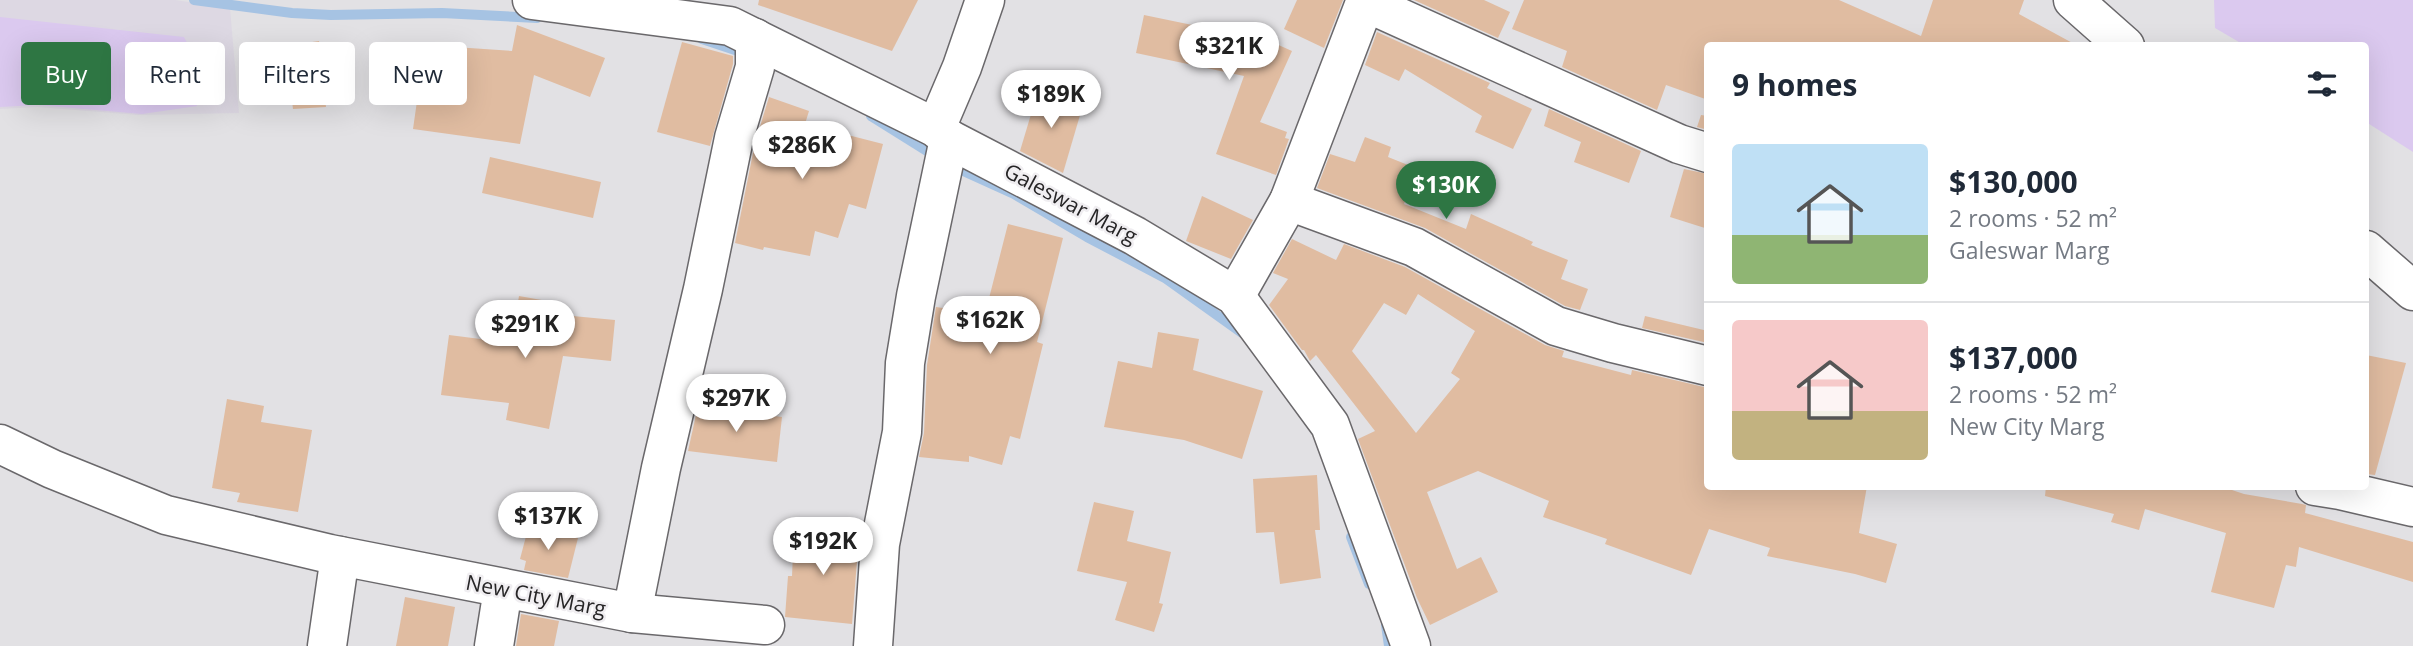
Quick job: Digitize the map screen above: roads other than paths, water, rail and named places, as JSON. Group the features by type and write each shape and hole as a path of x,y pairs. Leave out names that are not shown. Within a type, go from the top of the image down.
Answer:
{"street":[{"name":"Galeswar Marg","path":"533,0 740,21 943,134 1135,236 1235,296 1330,425 1411,646"},
{"path":"873,646 880,544 902,432 905,363 943,134 985,0"},
{"path":"2073,0 2120,42"},
{"path":"1235,296 1289,201 1366,1 1667,138 1704,152"},
{"name":"New City Marg","path":"0,444 166,514 340,556 632,613 734,138 755,66 740,21"},
{"path":"1289,201 1414,247 1556,326 1704,365"},
{"path":"2369,253 2413,291"},
{"path":"2340,490 2413,507"},
{"path":"327,646 340,556"},
{"path":"494,646 503,589"},
{"path":"632,613 765,625"}],"waterway":[{"path":"194,0 292,13 442,13 537,18"},
{"path":"702,39 741,52"},
{"path":"871,116 927,151"},
{"path":"950,165 1014,194 1165,278 1242,333"},
{"path":"1351,537 1369,584"},
{"path":"1386,625 1389,646"}]}
